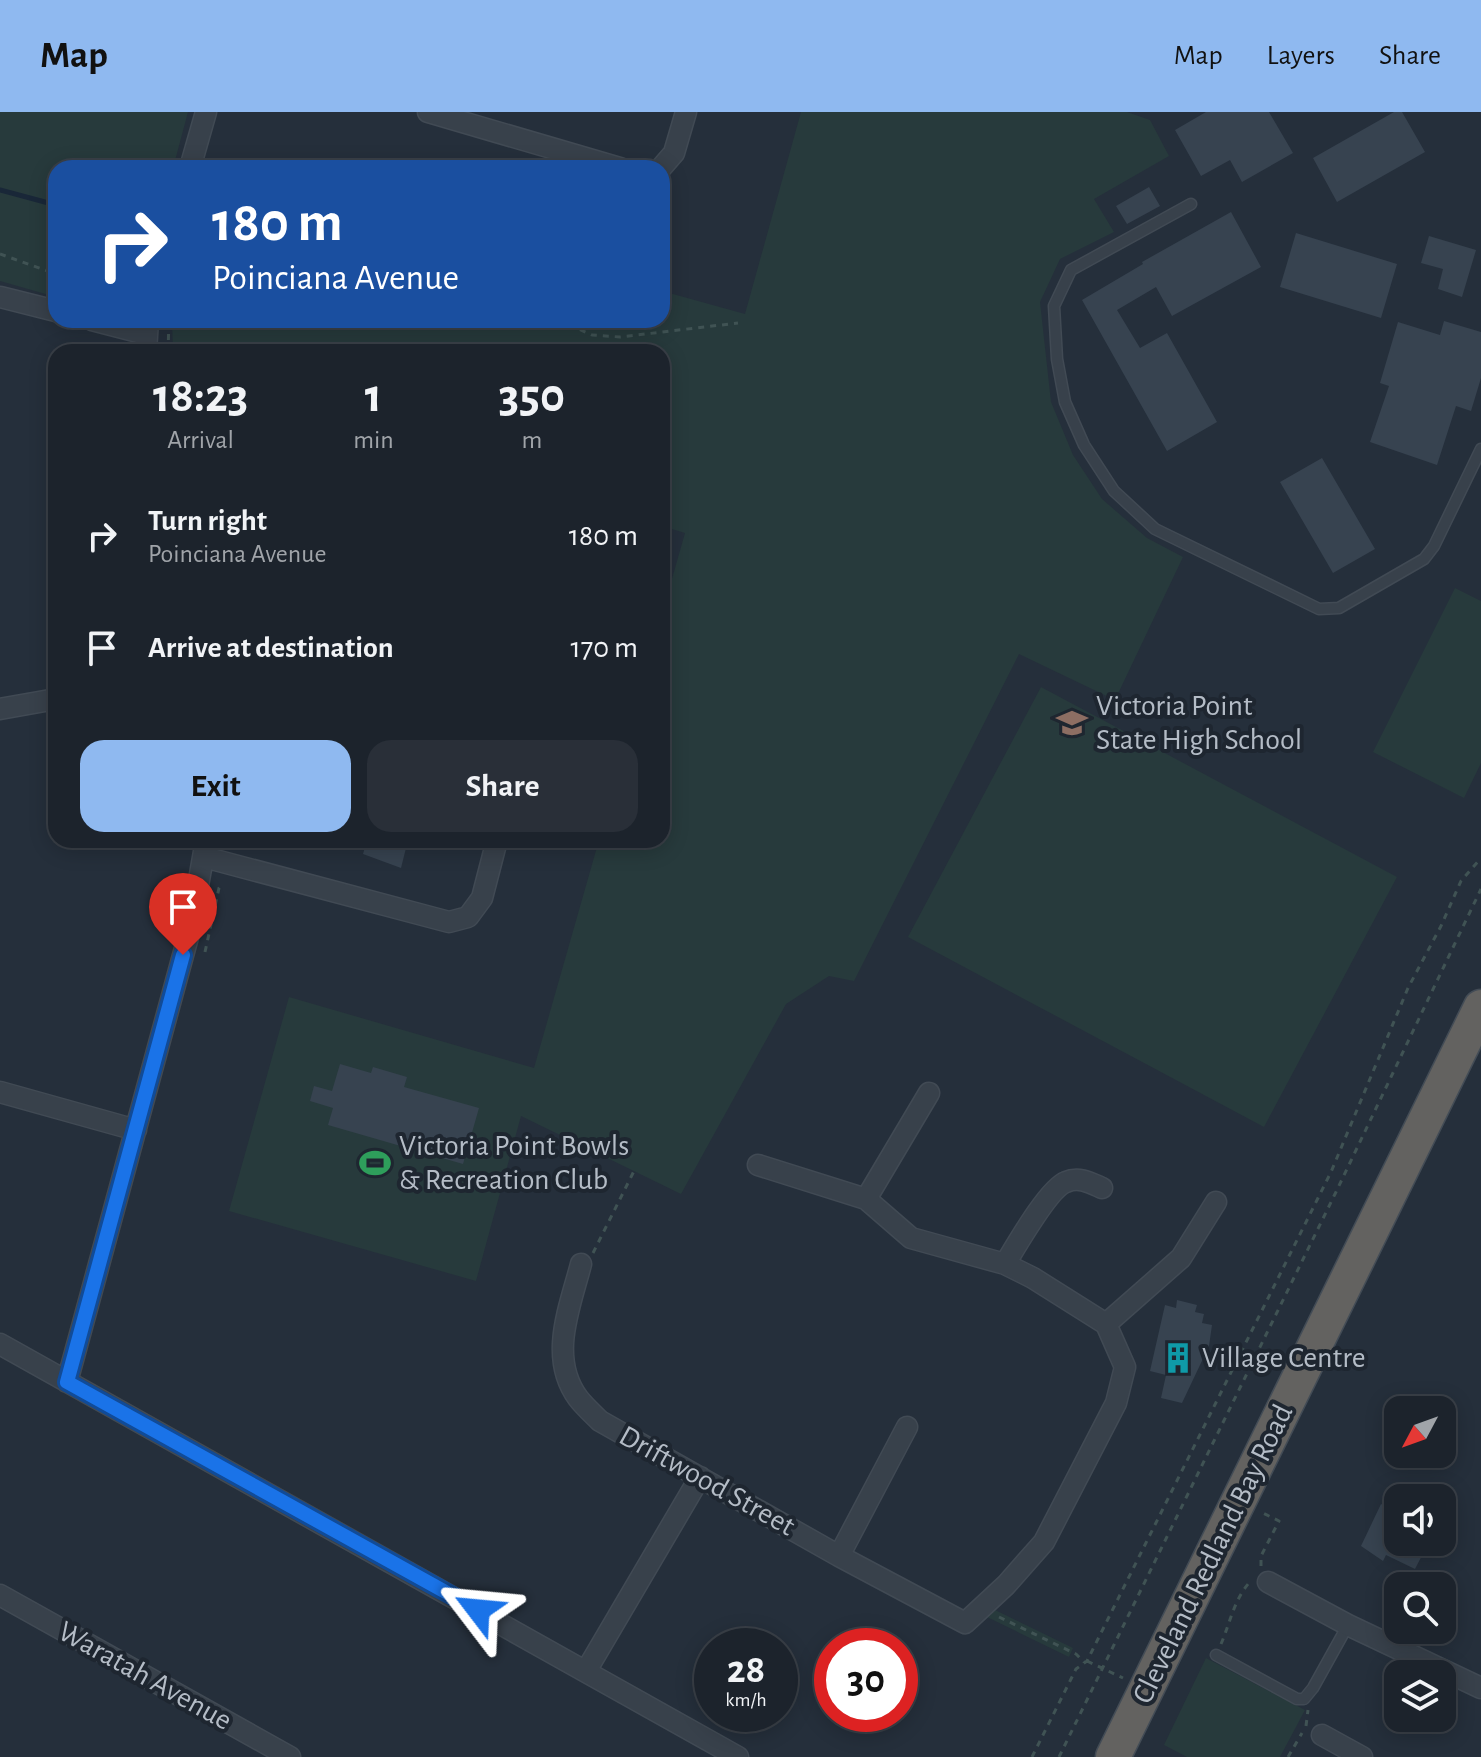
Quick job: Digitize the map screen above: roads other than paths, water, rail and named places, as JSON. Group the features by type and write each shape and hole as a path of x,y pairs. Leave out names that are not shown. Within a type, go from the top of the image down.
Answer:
{"highway":[{"name":"Cleveland Redland Bay Road","path":"1113,1757 1481,1007"}],"street":[{"path":"192,160 206,112"},
{"path":"668,160 674,153 686,112"},
{"path":"434,113 593,160"},
{"path":"0,297 48,309"},
{"path":"121,328 147,335"},
{"path":"0,709 48,700"},
{"path":"67,1382 191,926 205,848 449,922 468,917 482,898 495,848"},
{"path":"0,1092 136,1130"},
{"path":"866,1199 929,1093"},
{"path":"758,1165 866,1199 911,1238 1005,1264 1106,1324 1181,1258 1216,1202"},
{"path":"1005,1264 1052,1193 1066,1182 1086,1180 1102,1188"},
{"name":"Driftwood Street","path":"581,1264 562,1335 564,1369 577,1397 600,1421 965,1623 1006,1585 1044,1542 1116,1403 1125,1367 1106,1324"},
{"path":"0,1344 738,1757"},
{"path":"839,1556 907,1427"},
{"path":"586,1671 700,1477"},
{"path":"1262,1578 1348,1625 1481,1688"},
{"name":"Waratah Avenue","path":"0,1595 290,1757"},
{"path":"1322,1735 1362,1757"}],"lane":[{"path":"1191,204 1071,270 1054,306 1057,359 1065,402 1078,431 1114,491 1155,529 1319,609 1339,608 1424,559 1434,546 1481,449"},
{"path":"1216,1655 1297,1699 1304,1699 1348,1625"}],"waterway":[{"path":"0,190 48,203"}],"place":[{"name":"Victoria Point State High School","path":"1072,723"},
{"name":"Victoria Point Bowls & Recreation Club","path":"375,1163"},
{"name":"Village Centre","path":"1178,1358"}]}
